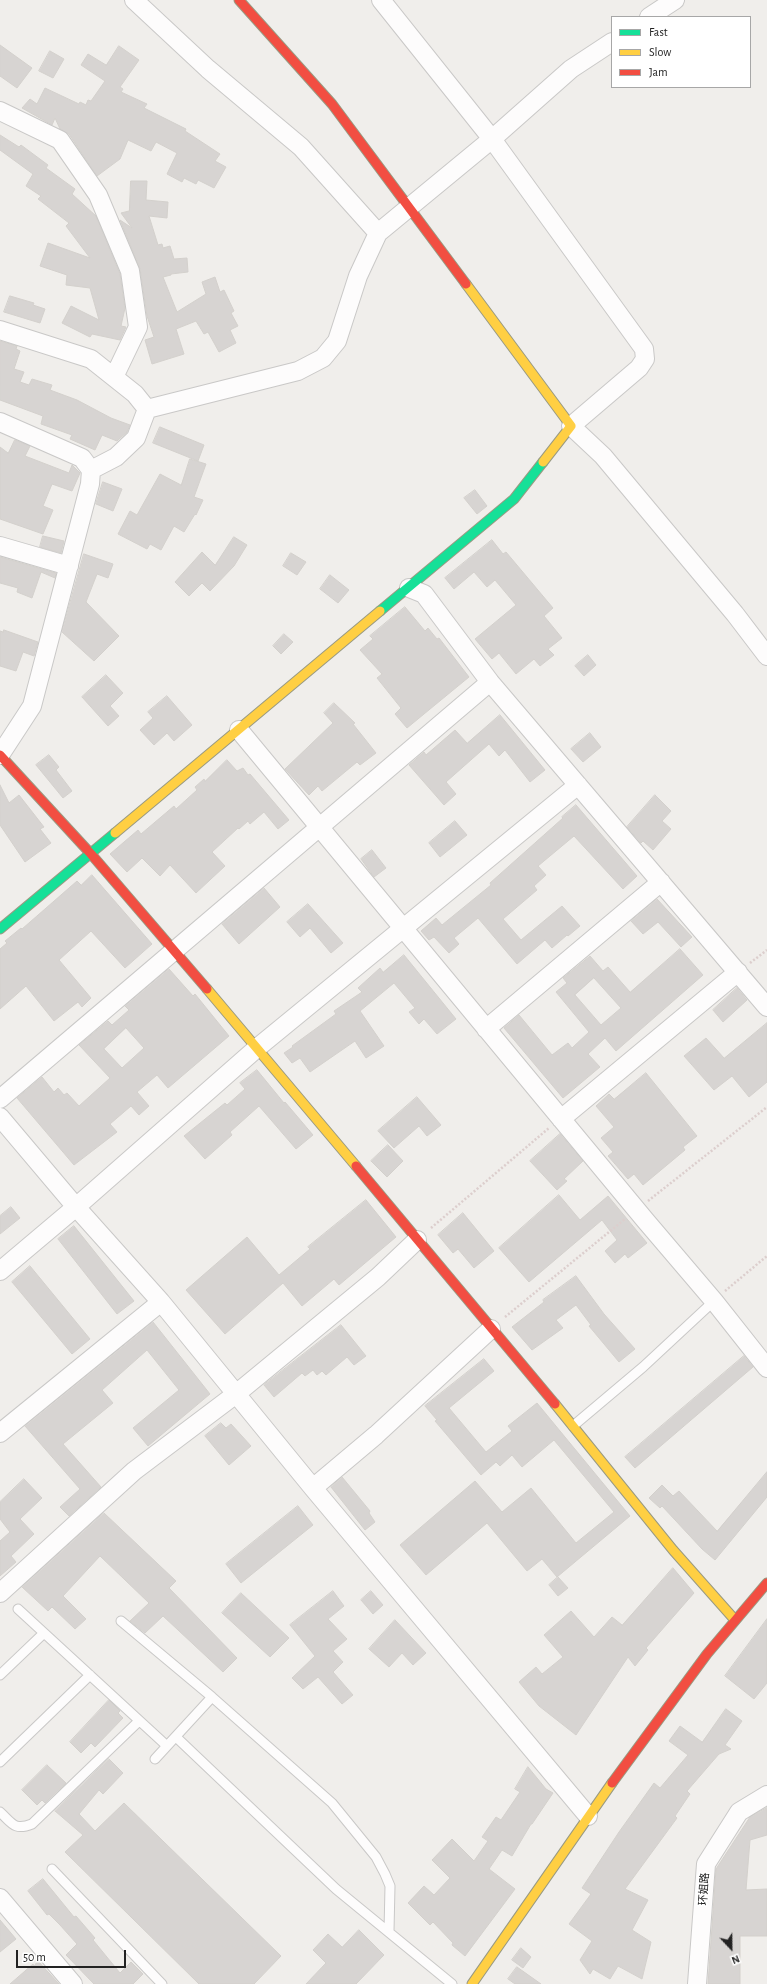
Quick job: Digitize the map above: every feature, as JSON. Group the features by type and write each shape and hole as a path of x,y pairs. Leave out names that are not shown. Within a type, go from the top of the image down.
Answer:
{"main road":[{"path":"0,929 514,500 571,426 410,207 332,104 239,0"},
{"path":"0,755 91,854 257,1048 490,1329 573,1426 673,1550 735,1620"},
{"path":"472,1984 588,1816 707,1654 767,1583"}],"street":[{"path":"134,0 208,69 301,147 378,233"},
{"path":"381,0 492,139 644,349 646,359 639,368 571,426 603,456 767,656"},
{"path":"651,16 675,0"},
{"path":"147,409 298,371 323,358 337,341 358,276 378,233 492,139 571,69 611,43"},
{"path":"0,111 60,140 98,195 130,271 138,327 114,377"},
{"path":"0,330 91,359 135,394 147,409"},
{"path":"91,470 116,457 136,438 147,409"},
{"path":"0,422 82,458 91,470 90,484 32,706 0,755"},
{"path":"0,546 69,566"},
{"path":"409,588 424,594 490,682 767,1007"},
{"path":"0,1099 490,682"},
{"path":"239,730 560,1118 714,1301 767,1368"},
{"path":"0,1271 76,1207 257,1048 578,785"},
{"path":"486,1029 661,882"},
{"path":"560,1118 738,972"},
{"path":"0,1117 76,1207 161,1302 313,1488 588,1816"},
{"path":"0,1593 134,1471 236,1394 378,1277 417,1240"},
{"path":"0,1433 161,1302"},
{"path":"313,1488 376,1436 490,1329"},
{"name":"环姐路","path":"697,1984 706,1864 739,1812 767,1795"},
{"path":"0,1898 73,1984"}],"lane":[{"path":"573,1426 643,1367 714,1301"},
{"path":"18,1609 166,1746"},
{"path":"121,1621 212,1697 332,1803 376,1857 390,1886 389,1931"},
{"path":"0,1675 44,1633"},
{"path":"0,1762 90,1675"},
{"path":"155,1758 212,1697"},
{"path":"0,1812 15,1826 23,1827 32,1824 139,1721"},
{"path":"176,1737 336,1889 452,1984"},
{"path":"52,1869 162,1984"}],"path":[{"path":"738,972 767,950"},
{"path":"417,1240 464,1198 560,1118"},
{"path":"714,1301 767,1256"}],"building":[{"path":"0,45 32,68 17,88 0,76"},
{"path":"119,46 139,60 120,87 123,89 121,92 147,104 144,108 186,129 185,131 220,154 215,161 226,167 214,188 198,180 196,184 184,178 182,182 167,174 177,153 156,142 151,151 128,140 120,159 97,176 69,134 60,129 55,118 52,125 22,108 30,99 37,104 45,88 79,104 80,102 86,105 88,100 91,101 105,81 81,65 88,54 106,65"},
{"path":"50,51 64,59 53,78 39,71"},
{"path":"0,135 19,147 21,145 48,165 46,168 75,189 72,194 96,216 120,274 125,308 121,326 126,327 120,340 92,334 90,337 62,323 71,306 99,320 90,288 66,285 67,275 40,266 48,243 90,258 66,226 69,223 38,199 41,196 26,186 33,174 0,150"},
{"path":"131,181 147,181 146,200 168,202 167,218 149,216 158,245 162,244 163,248 170,246 174,259 187,258 188,272 171,274 163,277 177,312 206,294 202,282 215,277 220,292 224,290 234,311 231,313 238,326 230,330 236,343 219,352 208,332 204,334 196,321 176,329 184,354 152,364 145,340 154,337 147,316 140,269 120,220 132,228 121,213 129,211"},
{"path":"10,296 34,303 33,305 45,309 40,323 4,312"},
{"path":"0,341 17,346 16,349 20,351 14,369 24,372 20,382 29,385 32,379 52,385 50,390 77,400 111,418 130,425 127,432 117,441 102,435 95,450 70,439 72,435 41,424 43,416 0,400"},
{"path":"160,427 204,445 198,461 153,443"},
{"path":"15,440 30,446 25,456 69,473 72,465 80,473 72,491 52,484 43,506 53,510 43,534 0,519 0,447 8,453"},
{"path":"190,459 206,464 194,497 203,500 196,515 195,514 184,532 174,526 161,550 150,544 147,549 118,534 130,511 137,515 160,474 181,485"},
{"path":"103,482 122,489 113,511 96,504"},
{"path":"475,490 487,506 477,514 464,498"},
{"path":"43,536 64,541 61,553 40,547"},
{"path":"234,537 247,545 234,566 210,591 202,583 189,596 175,582 202,552 215,565"},
{"path":"492,540 503,554 506,552 553,608 544,616 562,638 548,649 554,655 540,666 534,659 516,674 499,653 492,659 475,639 516,605 495,580 487,587 474,572 454,589 445,578"},
{"path":"291,553 306,562 297,575 283,566"},
{"path":"84,554 113,564 108,578 97,574 86,602 119,636 94,661 62,632"},
{"path":"0,557 56,573 55,578 41,572 32,598 17,592 18,588 0,583"},
{"path":"330,575 349,590 338,603 320,589"},
{"path":"405,607 425,631 428,628 437,639 439,638 469,677 407,728 395,714 401,708 377,678 382,674 360,650 373,639 370,636"},
{"path":"4,630 38,642 34,656 23,652 16,671 0,666 0,631 3,632"},
{"path":"284,634 293,642 281,654 273,646"},
{"path":"588,655 596,665 584,676 575,666"},
{"path":"106,675 123,693 110,706 119,716 108,726 82,697"},
{"path":"167,696 192,725 174,741 167,733 154,745 140,730 153,718 148,712"},
{"path":"334,703 355,723 353,724 376,753 360,765 357,762 322,791 318,786 309,795 285,769 333,723 324,713"},
{"path":"500,715 545,770 530,782 505,750 499,756 489,744 446,782 456,794 444,805 409,765 424,752 426,755 455,730 467,743"},
{"path":"590,733 601,747 583,762 571,749"},
{"path":"49,755 59,767 56,770 72,791 63,798 36,765"},
{"path":"227,760 237,771 243,768 248,775 250,774 289,820 278,829 264,812 250,824 248,821 239,829 238,828 212,852 225,866 196,893 170,865 160,876 142,858 127,872 110,854 138,830 141,834 174,806 176,809 197,790 195,787 204,779 205,781"},
{"path":"0,785 9,803 19,795 44,827 40,829 51,843 25,862 0,825"},
{"path":"655,795 671,811 662,821 671,829 653,850 643,841 641,843 627,827"},
{"path":"576,805 637,876 623,889 574,836 538,866 546,875 534,886 537,890 503,919 521,940 562,906 580,926 568,936 567,935 552,948 545,940 517,964 478,918 454,938 459,944 449,953 434,937 429,940 421,931 436,918 442,925 491,885 490,883"},
{"path":"455,821 467,835 440,857 429,843"},
{"path":"372,850 386,868 374,877 361,859"},
{"path":"92,875 152,944 125,968 91,931 59,960 91,998 82,1007 78,1002 54,1021 26,986 0,1009 0,949 7,943 5,941 21,928 22,929 77,881 81,885"},
{"path":"264,888 280,907 239,944 222,924"},
{"path":"657,899 692,937 681,947 658,922 643,934 631,921"},
{"path":"308,904 343,943 331,953 310,928 300,937 287,922"},
{"path":"680,949 703,975 616,1051 605,1038 588,1054 600,1067 563,1098 504,1028 519,1015 552,1055 568,1043 572,1048 589,1032 556,992 567,983 563,978 590,956 603,971 608,967 630,992","holes":["594,978 621,1008 601,1025 575,995"]},
{"path":"404,955 456,1019 437,1034 424,1019 419,1024 409,1012 415,1008 394,983 360,1011 384,1046 366,1058 355,1041 310,1072 300,1058 292,1063 284,1053 336,1014 334,1011 362,992 358,988 380,968 383,972"},
{"path":"169,969 193,996 195,994 229,1036 168,1088 157,1075 137,1092 149,1106 139,1115 131,1106 110,1124 117,1132 74,1165 17,1098 42,1077 54,1092 58,1088 64,1095 67,1093 79,1106 110,1078 79,1045 108,1021 112,1025 129,1010 125,1006","holes":["126,1028 144,1048 122,1068 104,1049"]},
{"path":"737,988 747,1000 723,1022 713,1010"},
{"path":"767,1023 767,1082 749,1097 732,1076 714,1090 684,1056 706,1038 724,1058"},
{"path":"257,1070 313,1135 296,1149 259,1106 230,1132 232,1135 205,1159 184,1136 225,1103 227,1105 245,1089 240,1083"},
{"path":"646,1073 697,1136 683,1147 685,1150 643,1185 634,1174 628,1179 608,1156 613,1152 601,1138 614,1127 596,1106 609,1094 614,1099"},
{"path":"417,1097 441,1125 427,1136 419,1126 394,1148 378,1131"},
{"path":"560,1134 583,1161 564,1179 567,1181 557,1190 530,1161"},
{"path":"388,1145 403,1161 387,1177 371,1161"},
{"path":"559,1195 580,1220 608,1196 647,1243 628,1258 625,1254 615,1263 605,1251 617,1240 602,1220 529,1282 499,1248"},
{"path":"366,1200 396,1237 339,1285 334,1279 302,1306 283,1283 225,1334 186,1290 247,1237 279,1275 310,1249 308,1247"},
{"path":"11,1207 20,1218 0,1234 0,1216"},
{"path":"463,1213 494,1251 474,1268 458,1249 453,1253 438,1235"},
{"path":"74,1226 134,1301 117,1314 58,1239"},
{"path":"30,1266 90,1339 72,1354 12,1282"},
{"path":"576,1276 604,1314 635,1349 619,1362 589,1326 591,1325 576,1305 556,1320 563,1328 532,1350 512,1327 544,1302 543,1300"},
{"path":"153,1322 210,1394 148,1446 133,1428 179,1390 147,1350 102,1390 113,1403 63,1444 101,1487 69,1516 60,1507 80,1489 25,1426"},
{"path":"341,1325 366,1356 354,1365 347,1357 326,1375 322,1371 317,1375 313,1370 305,1376 302,1373 274,1397 264,1385"},
{"path":"744,1356 753,1367 635,1468 625,1457"},
{"path":"484,1359 494,1371 449,1408 486,1452 512,1431 508,1426 537,1403 630,1516 557,1577 542,1559 527,1571 487,1523 426,1575 400,1545 475,1481 502,1512 531,1488 576,1543 614,1512 554,1440 522,1467 512,1455 500,1466 496,1462 481,1475 435,1421 437,1420 425,1406"},
{"path":"221,1423 226,1428 231,1424 251,1446 229,1465 205,1436"},
{"path":"767,1472 767,1497 715,1560 702,1549 662,1506 660,1508 649,1498 662,1485 673,1496 679,1491 717,1531"},
{"path":"342,1477 370,1511 369,1513 375,1522 365,1530 331,1487"},
{"path":"24,1479 42,1498 20,1519 34,1534 11,1556 16,1562 0,1576 0,1541 10,1532 0,1519 0,1502"},
{"path":"298,1506 313,1525 241,1583 226,1564"},
{"path":"104,1513 176,1581 169,1588 237,1658 223,1672 163,1616 145,1633 130,1621 149,1603 100,1556 63,1596 86,1619 75,1629 52,1607 48,1611 22,1587"},
{"path":"673,1568 694,1593 646,1648 648,1650 635,1666 628,1657 576,1735 539,1706 519,1682 536,1667 542,1674 563,1657 544,1635 571,1611 594,1637 612,1617 622,1625"},
{"path":"558,1577 568,1588 558,1596 549,1585"},
{"path":"333,1591 344,1606 328,1619 347,1639 333,1651 343,1662 333,1672 353,1695 342,1704 318,1677 303,1689 292,1678 315,1656 290,1625"},
{"path":"371,1591 383,1605 373,1614 361,1600"},
{"path":"241,1593 289,1638 270,1657 222,1613"},
{"path":"767,1619 767,1683 754,1699 725,1676"},
{"path":"395,1620 426,1653 413,1665 402,1653 389,1667 369,1649"},
{"path":"109,1700 120,1711 118,1713 123,1718 95,1747 91,1743 81,1753 70,1742"},
{"path":"726,1709 742,1721 725,1745 731,1749 719,1754 687,1791 690,1794 675,1816 677,1818 625,1889 648,1900 632,1930 651,1942 642,1979 618,1966 610,1979 593,1969 590,1974 580,1960 592,1941 569,1924 591,1894 582,1888 654,1783 660,1788 688,1755 669,1741 680,1726 702,1742"},
{"path":"109,1759 123,1773 103,1794 99,1790 79,1814 95,1831 124,1803 281,1956 254,1984 199,1984 65,1852 83,1835 55,1811"},
{"path":"47,1765 66,1783 45,1803 42,1800 37,1805 22,1790"},
{"path":"528,1767 546,1789 553,1793 531,1824 512,1856 502,1850 489,1869 515,1889 465,1956 452,1945 453,1943 433,1922 430,1925 408,1903 424,1886 434,1895 450,1878 432,1860 452,1839 474,1861 488,1841 482,1837 496,1817 501,1820 520,1792 515,1789"},
{"path":"767,1808 767,1835 750,1840 746,1890 767,1889 767,1936 740,1936 740,1984 708,1984 716,1869 750,1817"},
{"path":"43,1879 74,1917 76,1916 95,1938 93,1940 120,1973 131,1962 143,1974 133,1984 94,1984 66,1955 77,1944 49,1914 47,1915 28,1891"},
{"path":"0,1920 16,1939 0,1952"},
{"path":"359,1930 384,1955 356,1984 306,1984 326,1963 313,1950 328,1934 342,1947"},
{"path":"521,1948 531,1957 523,1968 512,1960"},
{"path":"38,1961 59,1984 10,1984 33,1964 34,1966"},
{"path":"517,1967 541,1984 515,1984 508,1979"}],"traffic: fast":[{"path":"380,611 514,499 543,462"},
{"path":"0,929 115,833"}],"traffic: slow":[{"path":"466,284 571,426 543,462"},
{"path":"115,833 380,611"},
{"path":"207,989 356,1166"},
{"path":"555,1404 673,1550 735,1620"},
{"path":"472,1984 612,1783"}],"traffic: jam":[{"path":"239,0 332,104 466,284"},
{"path":"0,755 91,854 207,989"},
{"path":"356,1166 555,1404"},
{"path":"612,1783 707,1654 767,1583"}]}
